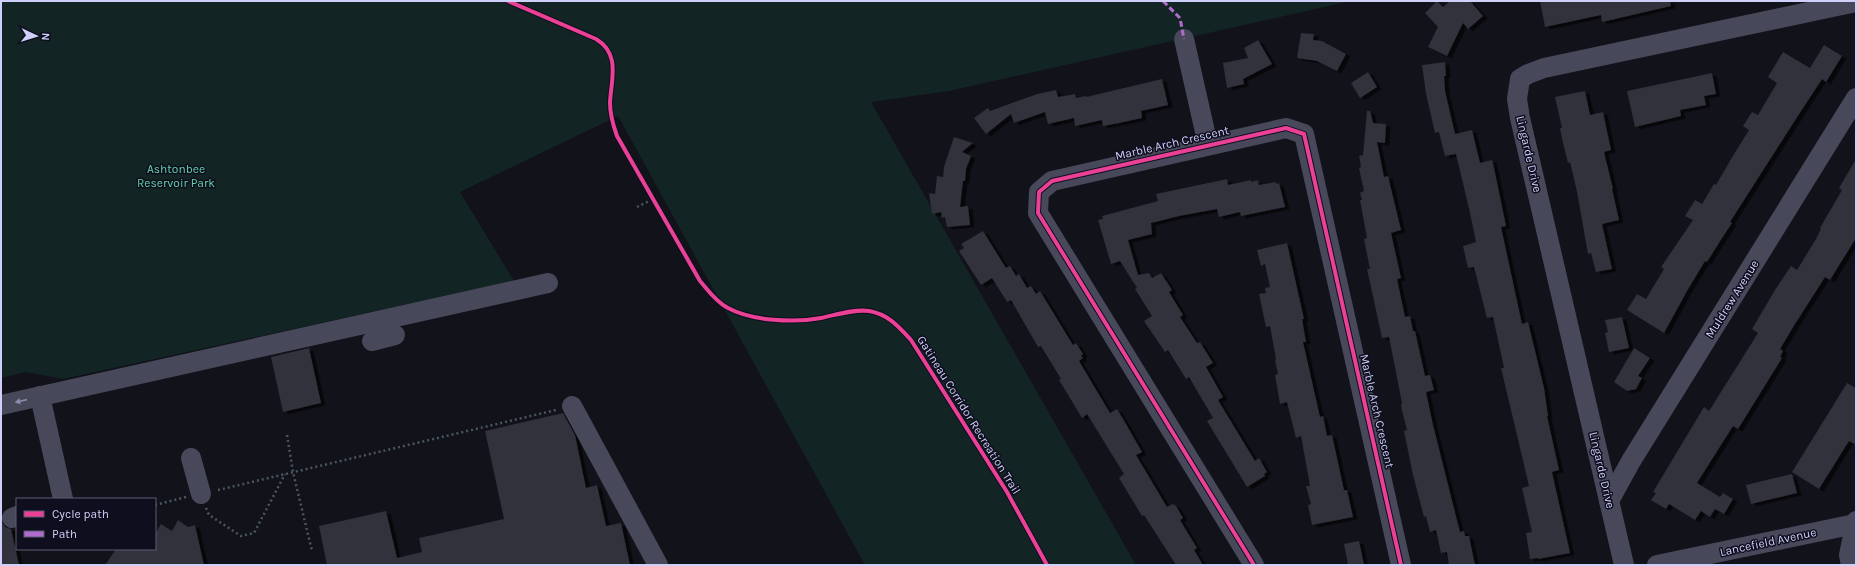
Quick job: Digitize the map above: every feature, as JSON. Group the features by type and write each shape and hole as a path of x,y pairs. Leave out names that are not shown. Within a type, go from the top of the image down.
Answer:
{"street":[{"name":"Lingarde Drive","path":"1624,565 1520,118 1517,100 1520,79 1528,74 1544,68 1789,8 1856,2"},
{"name":"Marble Arch Crescent","path":"1184,39 1208,145"},
{"name":"Muldrew Avenue","path":"1609,501 1632,461 1856,98"},
{"name":"Marble Arch Crescent","path":"1254,565 1038,213 1040,192 1052,181 1286,128 1304,134 1401,565"},
{"path":"1,405 40,396 370,332 548,283"},
{"path":"40,396 63,498"},
{"path":"572,406 658,565"},
{"path":"191,458 201,494"},
{"path":"1851,565 1849,555 1855,522"},
{"name":"Lancefield Avenue","path":"1657,565 1855,522"}],"path":[{"path":"648,193 656,206"},
{"path":"637,207 649,201"},
{"path":"156,505 572,406"},
{"path":"287,435 312,551"},
{"path":"201,494 209,515 241,536 254,533 285,474"}],"green space":[{"name":"Ashtonbee Reservoir Park","path":"1,1 1351,1 949,91 871,102 1136,565 865,565 618,116 460,192 514,281 63,379 26,372 1,378"}],"building":[{"path":"1437,1 1443,7 1450,1 1470,1 1483,16 1468,29 1463,23 1447,56 1428,47 1438,27 1425,13"},
{"path":"1540,1 1670,1 1671,6 1602,22 1601,15 1545,27"},
{"path":"1301,33 1314,34 1313,40 1322,41 1346,54 1337,71 1317,61 1297,58"},
{"path":"1258,40 1272,64 1243,79 1244,84 1227,88 1223,63 1248,58 1244,48"},
{"path":"1824,45 1842,56 1826,82 1822,79 1792,125 1730,222 1732,223 1707,262 1705,261 1664,333 1627,310 1637,294 1646,299 1664,269 1661,267 1693,220 1685,216 1695,200 1702,204 1714,184 1716,185 1749,130 1743,126 1752,112 1758,115 1777,83 1768,77 1783,52 1810,68"},
{"path":"1445,62 1445,91 1455,134 1472,130 1480,163 1492,160 1506,226 1501,227 1522,324 1528,322 1544,388 1547,416 1559,470 1552,472 1570,553 1530,559 1526,533 1532,532 1522,488 1529,486 1501,368 1504,368 1493,317 1487,318 1474,267 1468,268 1463,246 1476,242 1470,213 1456,154 1445,156 1439,132 1435,133 1426,94 1422,65"},
{"path":"1368,72 1377,87 1360,98 1351,83"},
{"path":"1712,73 1716,94 1704,96 1706,105 1680,110 1681,116 1635,127 1627,91"},
{"path":"1162,79 1168,105 1141,111 1142,118 1119,123 1103,126 1102,120 1075,126 1074,118 1048,124 1045,112 1014,123 1011,114 986,134 974,118 988,108 990,111 1037,94 1056,90 1058,97 1075,94 1076,98 1086,97"},
{"path":"1585,91 1590,115 1603,112 1611,150 1604,152 1619,220 1602,224 1612,269 1596,272 1591,253 1588,254 1577,192 1570,162 1568,163 1563,143 1560,128 1562,128 1555,97"},
{"path":"1367,111 1370,111 1373,123 1386,124 1385,143 1377,142 1384,177 1388,176 1401,230 1391,233 1401,278 1397,279 1405,317 1410,316 1413,331 1415,331 1425,376 1430,375 1434,390 1426,392 1433,425 1460,532 1464,531 1465,536 1469,536 1475,565 1449,565 1447,552 1441,553 1436,530 1430,532 1426,516 1424,517 1413,475 1404,431 1407,430 1401,406 1402,403 1389,337 1382,338 1367,269 1370,269 1364,239 1367,238 1360,200 1362,200 1360,193 1364,191 1359,168 1361,167 1359,156 1363,155"},
{"path":"954,137 973,143 962,152 971,156 966,169 965,181 963,181 960,207 968,206 970,225 947,227 945,217 942,218 941,212 932,214 929,193 935,194 937,176 943,177 944,167"},
{"path":"1856,159 1856,238 1830,280 1825,277 1795,324 1780,349 1783,351 1780,357 1782,358 1738,429 1733,426 1697,483 1720,497 1723,493 1733,499 1724,514 1715,509 1710,517 1701,511 1695,520 1669,504 1666,509 1651,500 1656,493 1653,492 1704,407 1709,411 1758,333 1752,329 1775,290 1791,266 1797,270 1816,239 1821,229 1820,228 1842,190 1839,188"},
{"path":"1227,179 1228,185 1251,180 1251,182 1258,180 1259,185 1276,182 1276,184 1279,183 1285,207 1241,216 1240,212 1219,217 1217,209 1179,216 1151,223 1152,234 1128,240 1138,275 1149,273 1152,278 1161,273 1172,290 1169,292 1183,315 1180,317 1197,343 1200,342 1213,363 1206,367 1223,397 1218,400 1255,461 1259,458 1267,472 1264,474 1265,476 1247,487 1207,421 1213,418 1189,377 1186,379 1168,350 1165,352 1144,321 1152,316 1135,289 1137,288 1120,261 1111,264 1098,220 1103,219 1102,216 1158,201 1156,194"},
{"path":"983,231 1006,268 1010,266 1016,276 1019,274 1027,288 1031,286 1036,294 1040,291 1073,345 1076,343 1083,354 1081,356 1083,358 1079,361 1110,413 1117,409 1142,452 1136,455 1167,507 1173,504 1176,506 1183,518 1180,520 1197,548 1194,550 1203,565 1176,565 1144,515 1142,516 1119,478 1124,474 1087,414 1082,418 1059,380 1061,379 1041,346 1038,347 1011,300 1007,302 992,278 981,285 959,251 964,248 961,244"},
{"path":"1287,243 1304,319 1302,319 1306,342 1303,342 1320,417 1323,416 1327,436 1332,435 1344,490 1347,490 1353,517 1312,525 1308,505 1311,504 1306,486 1310,486 1301,436 1296,438 1287,402 1280,404 1275,375 1278,374 1270,326 1266,327 1259,294 1266,293 1265,288 1270,287 1265,264 1261,266 1257,250"},
{"path":"1622,317 1629,348 1609,352 1605,333 1608,332 1605,320"},
{"path":"309,348 321,403 283,412 271,357"},
{"path":"1634,348 1650,358 1638,376 1642,378 1636,389 1627,391 1614,382"},
{"path":"1847,383 1856,388 1856,445 1849,441 1819,489 1792,472"},
{"path":"563,413 575,435 586,488 597,485 606,526 621,523 630,565 327,565 319,526 386,511 397,558 422,552 419,538 504,519 485,431"},
{"path":"1792,474 1797,493 1751,504 1746,485"},
{"path":"1,520 5,527 11,529 19,565 1,565"},
{"path":"178,520 188,527 195,525 204,565 105,565 115,550 156,550 156,532 161,524 172,531"},
{"path":"1359,541 1364,565 1348,565 1344,544"}],"marked path":[{"path":"1163,1 1180,18 1184,39"}],"cycle path":[{"name":"Gatineau Corridor Recreation Trail","path":"508,1 596,39 604,45 609,52 613,68 610,103 613,124 617,136 700,281 712,296 720,303 728,308 749,316 773,320 810,320 851,312 869,311 882,315 902,330 911,340 1007,492 1047,565"},
{"path":"1254,565 1038,213 1039,192 1052,181 1286,128 1304,134 1401,565"}]}
